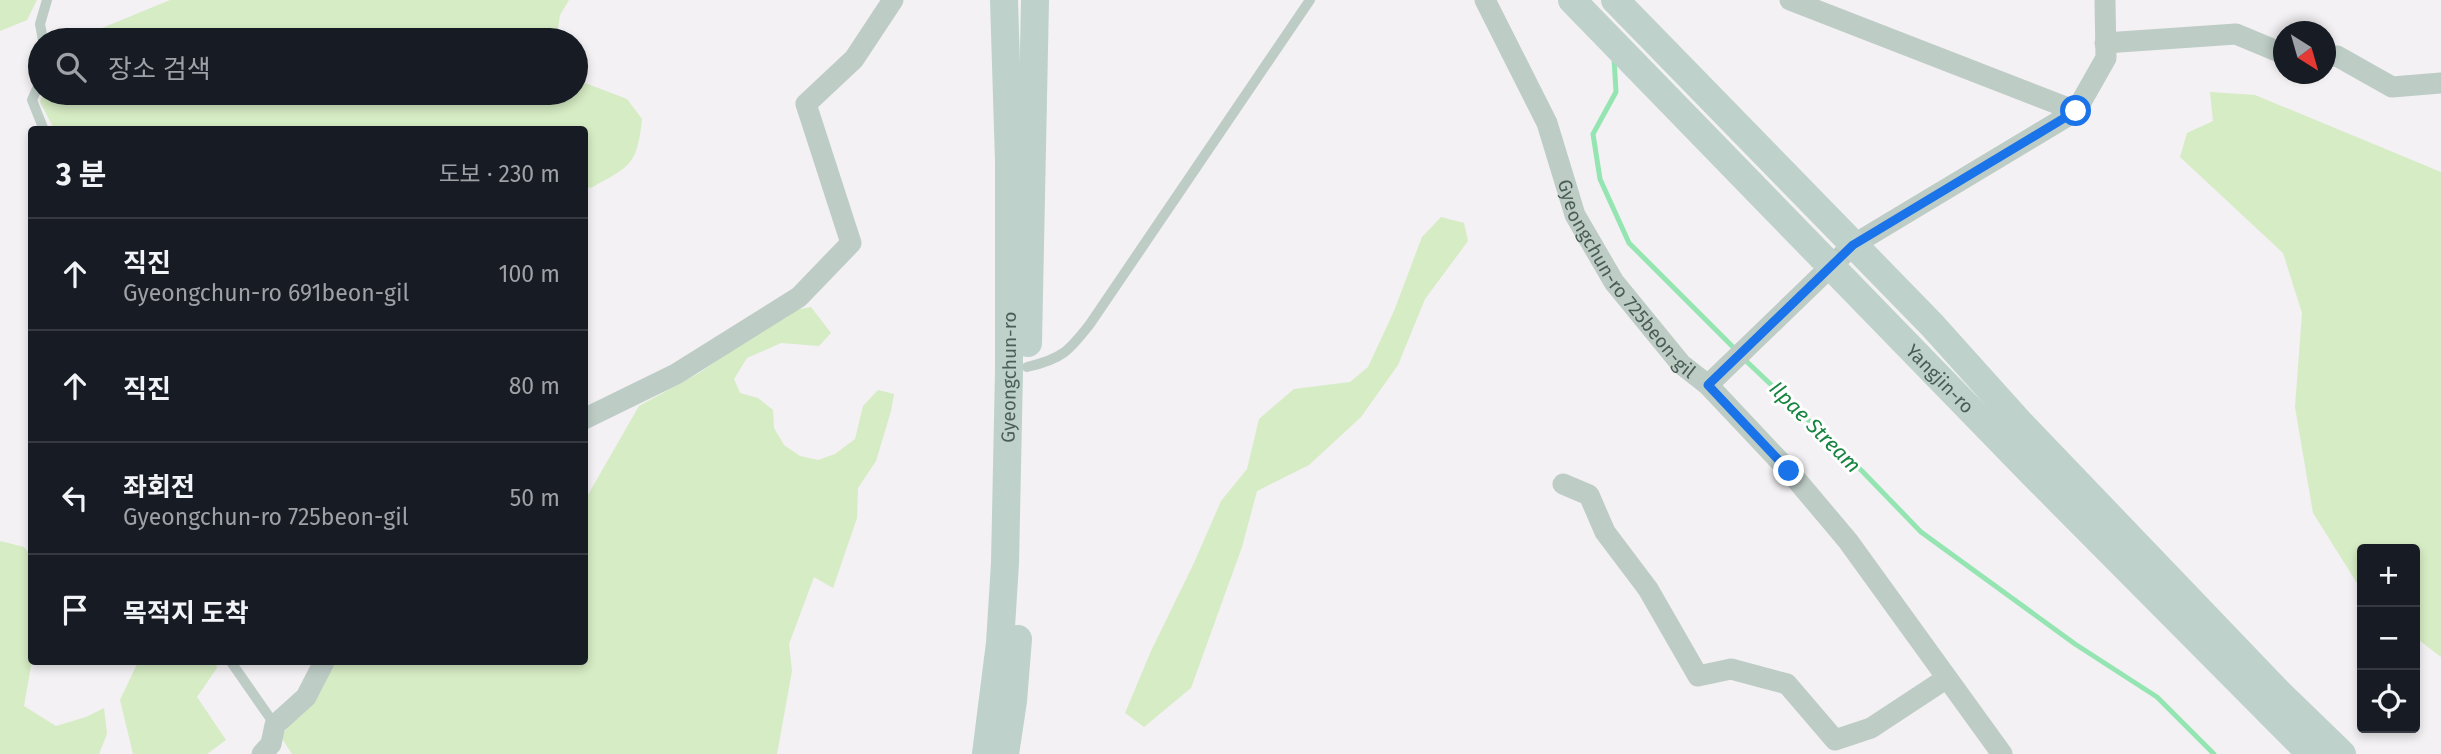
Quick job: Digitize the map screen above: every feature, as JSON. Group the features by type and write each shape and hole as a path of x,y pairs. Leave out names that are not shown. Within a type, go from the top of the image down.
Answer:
{"main road":[{"name":"Gyeongchun-ro","path":"986,754 1000,643 1006,522 1009,161 1004,0"},
{"name":"Gyeongchun-ro","path":"1005,754 1013,701 1023,577 1035,0"},
{"name":"Yangjin-ro","path":"1615,0 1932,325 2021,424 2260,673 2342,754"},
{"name":"Yangjin-ro","path":"1574,2 2311,754"}],"street":[{"path":"588,417 677,374 799,297 850,243 806,104 854,59 893,0"},
{"name":"Gyeongchun-ro 725beon-gil","path":"1485,0 1547,123 1575,215 1614,282 1681,364 1712,381 1848,541 2002,754"},
{"path":"1790,0 2076,111"},
{"path":"1712,381 1853,245 2076,111 2106,58 2105,0"},
{"path":"2105,43 2236,34 2273,49"},
{"path":"2336,56 2392,87 2441,83"},
{"path":"1563,484 1589,495 1605,532 1648,589 1698,676 1731,669 1787,684 1835,740 1871,728 1947,678"},
{"path":"262,754 271,744 275,725 306,697 322,665"}],"lane":[{"path":"41,28 47,0"},
{"path":"1027,367 1050,362 1063,354 1090,324 1310,0"},
{"path":"34,105 42,126"},
{"path":"233,665 275,725"}],"green space":[{"path":"0,0 37,0 27,20 0,31"},
{"path":"170,0 569,0 560,15 558,28 102,28"},
{"path":"588,84 627,99 642,119 637,147 629,163 615,175 591,188 588,187 588,126 52,126 42,105 588,105"},
{"path":"2210,92 2255,95 2441,172 2441,657 2420,641 2420,544 2357,544 2357,583 2313,513 2295,407 2302,313 2283,253 2180,157 2187,133 2213,121"},
{"path":"1441,217 1464,223 1468,241 1425,299 1398,365 1361,417 1309,465 1257,491 1242,547 1191,688 1144,727 1125,713 1221,501 1247,469 1259,419 1294,389 1350,382 1368,367 1394,311 1422,237"},
{"path":"811,307 831,333 819,346 781,343 747,358 734,379 740,393 758,398 773,410 774,428 784,445 800,456 818,460 835,454 855,439 863,406 878,390 894,394 876,461 858,488 857,518 833,588 814,577 789,644 792,671 777,754 292,754 281,737 328,665 588,665 588,495 639,406 699,373 789,311"},
{"path":"0,541 24,547 28,552 28,665 31,665 24,706 56,726 86,717 104,708 107,734 99,754 0,754"},
{"path":"137,665 216,665 197,697 226,740 207,754 133,754 120,700"}],"waterway":[{"name":"Ilpae Stream","path":"1614,58 1616,92 1593,134 1600,179 1629,243 1738,352"},
{"name":"Ilpae Stream","path":"1744,359 1862,471 1921,532 2075,644 2157,697 2214,754"}],"route":[{"path":"1789,471 1708,385 1853,245 2076,111"}]}
